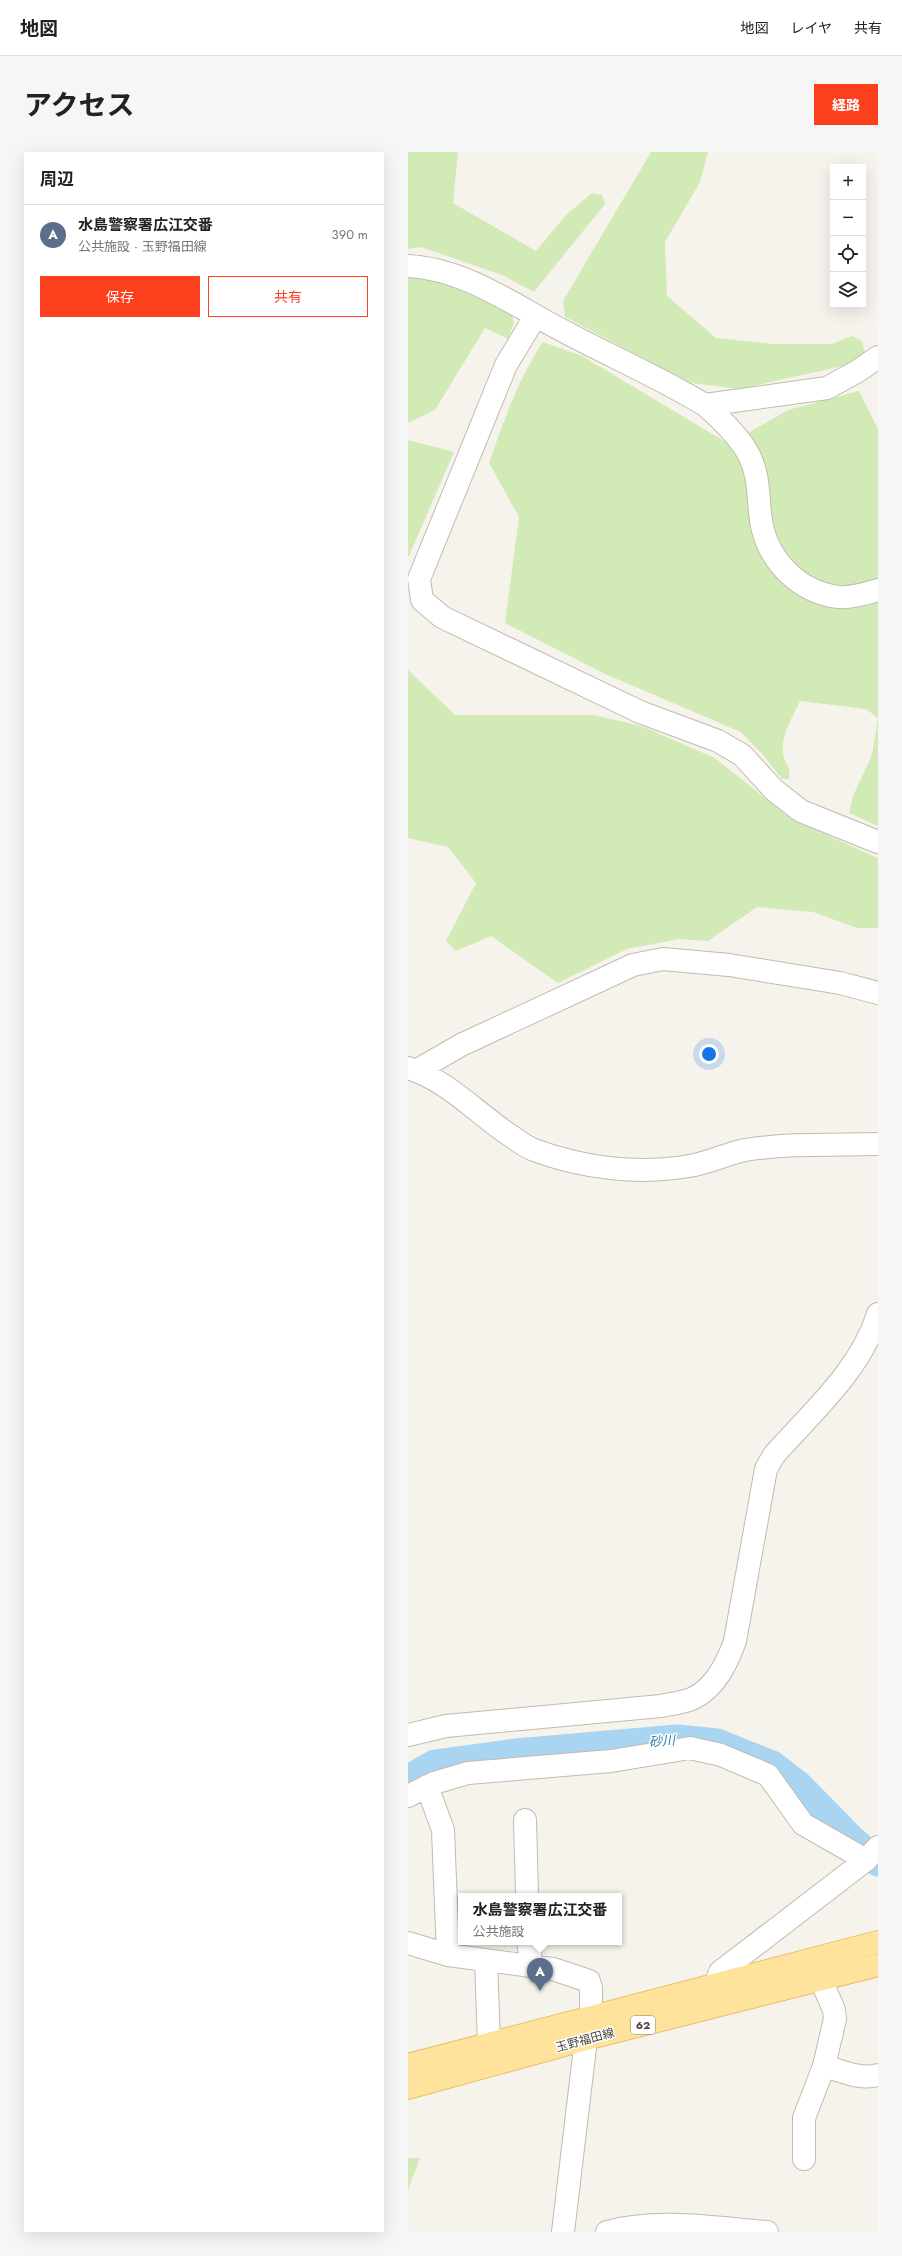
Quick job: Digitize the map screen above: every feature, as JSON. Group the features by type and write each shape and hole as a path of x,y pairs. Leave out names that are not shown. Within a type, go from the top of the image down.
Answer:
{"main road":[{"name":"玉野福田線","path":"408,2065 878,1942"},
{"name":"玉野福田線","path":"408,2088 586,2039 878,1965"}],"street":[{"path":"408,266 438,270 482,286 535,317 705,405 720,418 749,455 759,487 764,531 769,550 782,568 800,582 818,592 840,597 861,595 878,590"},
{"path":"535,317 506,365 419,579 422,600 442,617 640,712 718,741 742,755 774,790 801,811 878,842"},
{"path":"705,405 827,388 858,371 878,357"},
{"path":"412,1069 633,965 663,959 729,965 840,983 878,993"},
{"path":"412,1069 452,1089 498,1127 532,1150 580,1164 615,1169 658,1171 691,1166 743,1151 775,1146 878,1144"},
{"path":"408,1735 446,1726 661,1706 690,1700 713,1684 726,1665 735,1641 766,1469 774,1455 847,1373 868,1341 878,1314"},
{"path":"448,1955 443,1830 417,1791 468,1773 604,1762 690,1748 721,1755 768,1774 803,1824 873,1852"},
{"path":"525,1820 527,1893"},
{"path":"715,1985 720,1972 873,1852"},
{"path":"408,1943 448,1955 553,1969 589,1981 591,1988 591,2017"},
{"path":"528,1945 532,1966"},
{"path":"486,1960 489,2043"},
{"path":"804,2160 804,2118 824,2066 835,2019 834,2010 821,1980"},
{"path":"563,2232 586,2039"},
{"path":"824,2066 854,2075 872,2077 878,2075"},
{"path":"607,2232 624,2227 670,2226 767,2232"}],"green space":[{"path":"408,152 458,152 453,203 536,251 566,215 592,193 602,195 605,204 534,292 502,275 421,247 408,249"},
{"path":"651,152 708,152 700,182 665,242 667,296 716,338 773,344 832,344 852,336 862,341 865,354 847,365 739,389 692,383 565,317 563,301"},
{"path":"408,275 439,277 511,311 514,323 508,339 485,328 435,410 408,423"},
{"path":"543,342 582,356 729,444 788,410 859,391 878,429 878,718 866,709 800,701 788,726 784,739 783,752 789,770 789,779 782,779 764,756 741,732 605,674 505,623 519,517 489,463 506,416 519,386"},
{"path":"408,440 454,452 408,558"},
{"path":"408,670 455,715 593,715 641,726 715,758 791,819 878,858 878,928 857,928 813,912 757,907 708,941 679,939 627,949 558,983 491,936 456,951 446,941 476,883 448,847 408,838"},
{"path":"878,718 878,826 849,813 853,796 872,755"},
{"path":"408,2158 420,2158 408,2190"}],"waterway":[{"name":"砂川","path":"408,1779 435,1764 516,1753 677,1739 717,1743 772,1765 798,1785 851,1839 878,1862"}],"place":[{"name":"水島警察署広江交番","path":"540,1991"}]}
